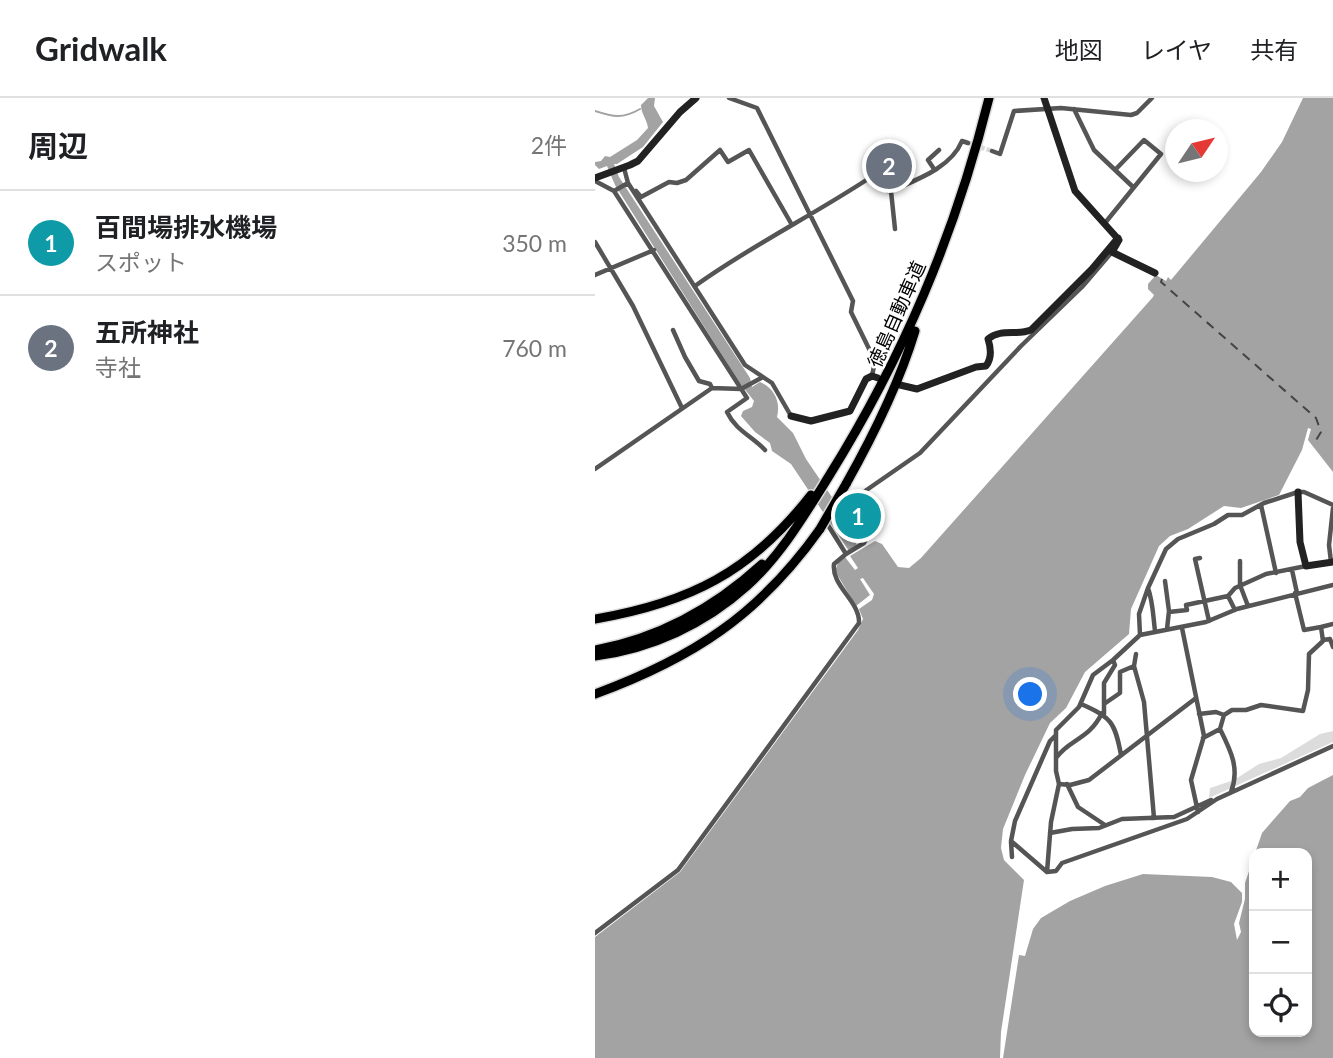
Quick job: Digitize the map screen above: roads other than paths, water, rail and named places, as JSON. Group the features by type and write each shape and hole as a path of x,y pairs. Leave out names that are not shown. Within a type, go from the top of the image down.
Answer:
{"highway":[{"name":"徳島自動車道","path":"595,656 647,644 676,633 710,614 761,572 797,527 872,405 925,296 967,180 989,98"},
{"path":"595,694 672,663 733,623 775,585 820,529 877,425 907,356 925,296"},
{"path":"595,619 653,608 703,588 747,560 771,539 835,467"},
{"name":"徳島自動車道","path":"595,650 655,633 701,611 747,577 797,527"}],"main road":[{"path":"595,180 642,157 680,112 696,98"},
{"path":"1044,98 1075,191 1118,238"},
{"path":"1118,238 1112,252 1155,273"},
{"path":"900,384 917,389 976,367 986,366 990,362 991,351 988,339 1002,332 1021,334 1031,330 1092,269 1118,238"},
{"path":"792,416 811,421 850,411 866,379 875,377"},
{"path":"1298,492 1300,542 1306,566 1332,562"}],"street":[{"path":"729,98 757,108 853,301 851,312 875,361 875,377"},
{"path":"992,151 1000,154 1014,111 1047,108 1131,115 1137,113 1152,98"},
{"path":"1074,109 1094,150 1133,187"},
{"path":"1105,223 1161,154 1144,139 1115,170"},
{"path":"891,191 957,154 962,141 968,144"},
{"path":"615,190 629,185 634,187 641,197 669,182 686,180 720,150 728,162 749,150 792,225"},
{"path":"934,169 928,160 939,150"},
{"path":"622,169 629,185 745,365 772,383 792,416"},
{"path":"695,286 877,173 888,191 891,191"},
{"path":"595,180 615,190 743,389 747,398 727,412 745,436 756,440 765,450"},
{"path":"891,191 895,229"},
{"path":"595,242 633,306 682,408"},
{"path":"595,275 654,250"},
{"path":"842,506 921,453 1021,346 1082,287 1112,252"},
{"path":"673,330 699,381 711,384 712,388"},
{"path":"595,469 712,388 743,389 763,377"},
{"path":"1140,635 1139,614 1165,549 1178,539 1228,515 1242,515 1261,505 1304,492 1333,507 1329,545 1332,562"},
{"path":"1261,505 1276,573"},
{"path":"824,519 847,554"},
{"path":"595,933 678,870 856,628 859,614 833,569 836,561 864,543 868,536"},
{"path":"1200,558 1195,559 1209,621"},
{"path":"1240,561 1240,585 1248,606"},
{"path":"1168,612 1187,610 1186,605 1228,596 1240,585 1266,574 1306,566"},
{"path":"1292,570 1304,630 1333,624"},
{"path":"1165,581 1167,629"},
{"path":"1047,872 1050,833 1059,783 1056,730 1081,704 1093,675 1140,635 1182,628 1248,606 1333,585"},
{"path":"1148,588 1154,603 1152,609 1155,631"},
{"path":"1228,596 1235,610"},
{"path":"1321,627 1323,640"},
{"path":"1182,628 1203,737 1191,780 1198,809"},
{"path":"1231,792 1237,778 1229,748 1220,729 1224,715 1232,710 1247,710 1261,705 1303,711 1308,690 1309,654 1323,640 1330,639 1333,647"},
{"path":"1136,654 1134,666 1144,702 1154,818"},
{"path":"1056,758 1060,752 1091,730 1103,714 1104,683 1115,665 1113,660"},
{"path":"1104,704 1120,693 1120,672 1134,666"},
{"path":"1059,783 1089,780 1196,698"},
{"path":"1081,704 1103,714 1117,734 1121,755"},
{"path":"1199,713 1216,712 1224,715"},
{"path":"1203,737 1220,729"},
{"path":"1012,857 1011,841 1015,821 1055,736"},
{"path":"1050,833 1099,828 1122,819 1174,817 1198,809 1333,746"},
{"path":"1067,784 1078,807 1104,825"},
{"path":"1011,841 1047,872 1056,871 1062,863 1187,819 1198,809"}],"waterway":[{"path":"595,111 618,116 640,109"}],"tunnel":[{"path":"968,143 992,151"}],"place":[{"name":"五所神社","path":"889,166"},
{"name":"百間場排水機場","path":"858,516"}]}
